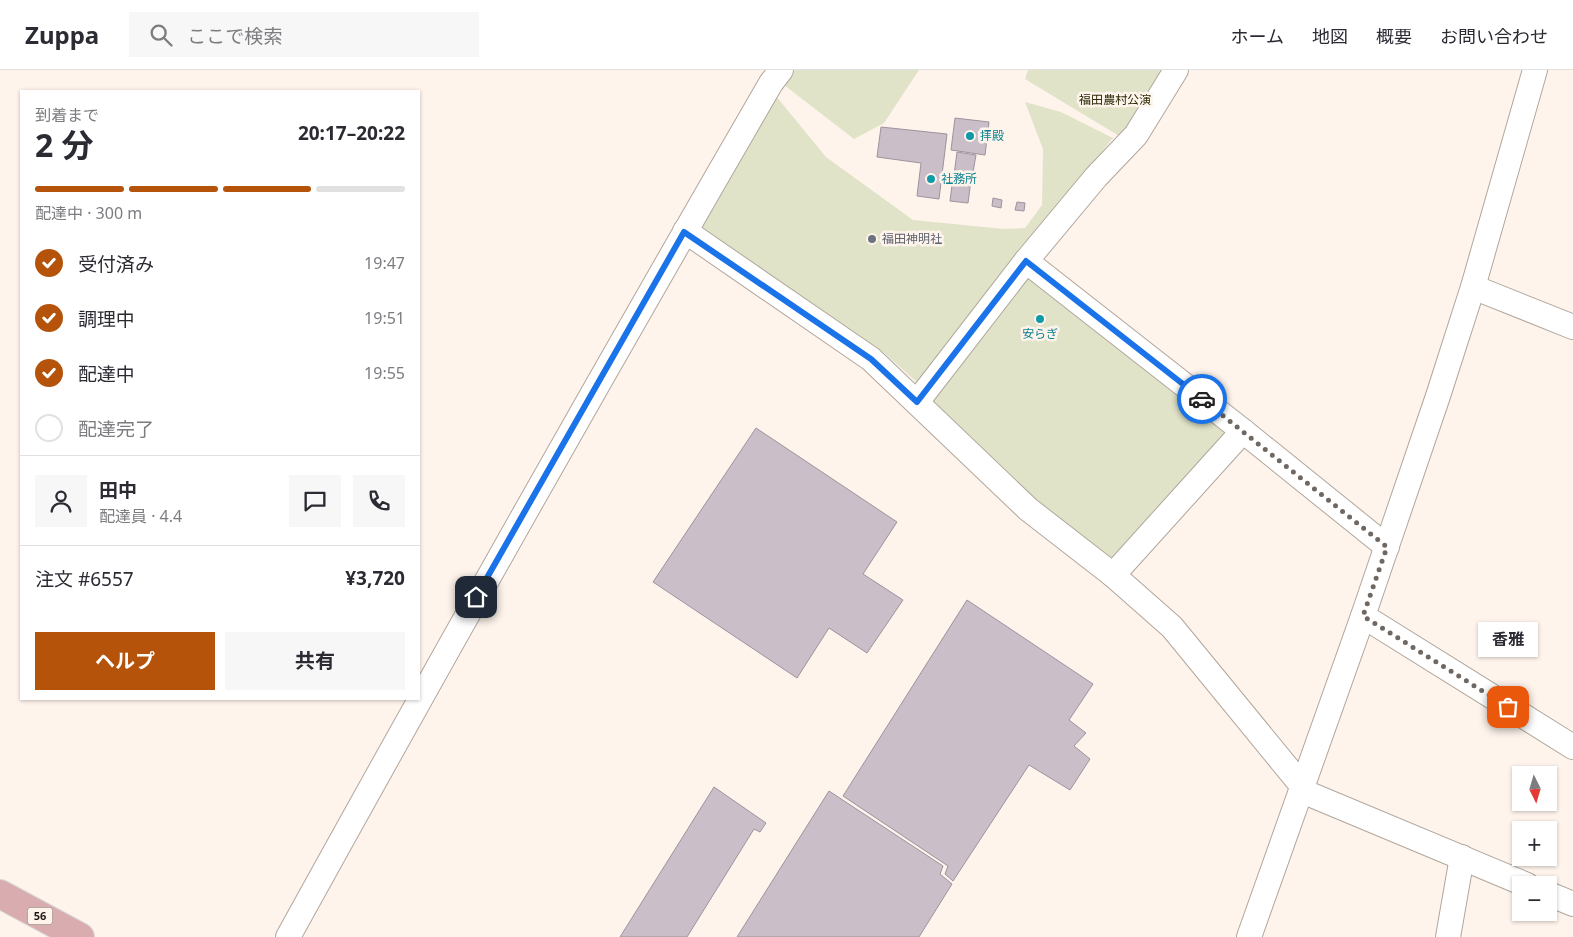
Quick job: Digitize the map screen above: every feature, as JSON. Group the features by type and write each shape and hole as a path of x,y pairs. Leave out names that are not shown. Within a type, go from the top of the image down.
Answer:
{"main road":[{"name":"56","path":"0,894 80,937"}],"street":[{"path":"420,698 684,232 771,82 781,70"},
{"path":"917,402 1026,261 1096,177 1136,135 1176,70"},
{"path":"1249,937 1303,789 1387,547 1473,287 1535,70"},
{"path":"684,232 871,359 1028,509 1113,575 1172,627 1303,789 1512,879"},
{"path":"1026,261 1243,431 1387,547"},
{"path":"1473,287 1573,327"},
{"path":"1113,575 1243,431"},
{"path":"1363,616 1573,747"},
{"path":"288,937 419,700"},
{"path":"1448,937 1462,858"},
{"path":"1557,897 1573,904"}],"green space":[{"path":"795,70 919,70 884,123 854,139 784,85"},
{"name":"福田農村公演","path":"1028,70 1170,70 1124,139 1025,79"},
{"path":"776,96 826,157 913,220 1004,229 1025,228 1042,205 1043,149 1025,102 1061,112 1113,138 1013,261 920,385 883,352 698,226"},
{"path":"1031,272 1236,431 1113,570 925,403"}],"building":[{"name":"拝殿","path":"955,118 989,122 985,155 951,150"},
{"name":"社務所","path":"881,127 947,134 939,199 917,196 921,163 877,157"},
{"path":"957,152 976,155 972,178 954,175"},
{"path":"953,177 971,180 968,203 950,201"},
{"path":"993,198 1002,200 1001,208 992,206"},
{"path":"1017,202 1025,203 1024,211 1015,210"},
{"path":"756,428 897,522 863,574 903,600 867,653 829,628 797,678 653,582"},
{"path":"967,600 1093,684 1069,720 1086,733 1074,746 1090,759 1070,790 1029,765 953,881 945,874 948,866 843,796"},
{"path":"714,787 766,823 760,832 754,829 687,937 620,937"},
{"path":"829,791 943,866 940,874 952,884 919,937 737,937"}],"way so far":[{"path":"1202,399 1387,547 1363,616 1508,707"}],"place":[{"name":"拝殿","path":"970,136"},
{"name":"社務所","path":"931,179"},
{"name":"福田神明社","path":"872,239"},
{"name":"安らぎ","path":"1040,319"},
{"name":"香雅","path":"1508,707"}],"route":[{"path":"476,597 684,232 871,359 917,402 1026,261 1202,399"}]}
